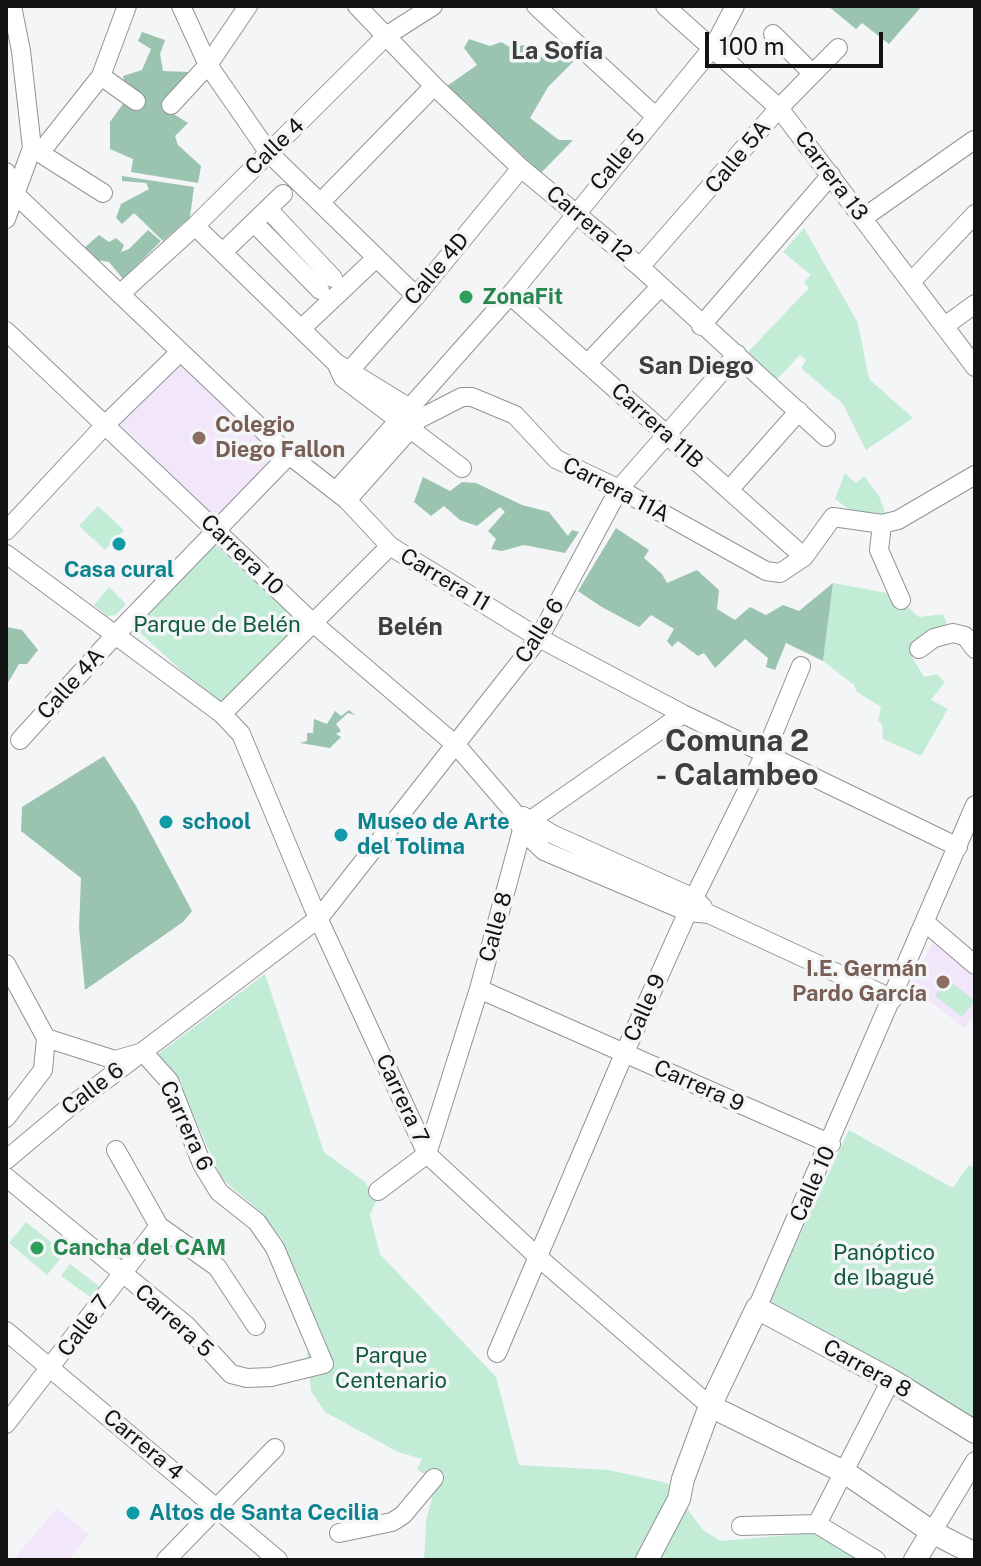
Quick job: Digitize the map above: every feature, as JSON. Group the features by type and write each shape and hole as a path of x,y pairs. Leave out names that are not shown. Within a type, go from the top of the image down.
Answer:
{"main road":[{"name":"Carrera 8","path":"757,1308 891,1380 975,1432"},
{"name":"Calle 10","path":"647,1560 676,1505 710,1406 757,1308"},
{"name":"Carrera 7","path":"710,1406 846,1473 932,1532 975,1554"},
{"path":"915,1560 932,1532"}],"street":[{"path":"12,6 36,150 103,193"},
{"path":"6,219 36,150 101,76 127,6"},
{"path":"181,6 208,65 269,153 416,296"},
{"path":"171,105 208,65 248,6"},
{"name":"Carrera 12","path":"357,6 434,86 521,168 640,267 659,288 737,354 826,437"},
{"name":"Calle 4","path":"120,294 195,226 386,36 433,6"},
{"path":"536,6 655,116"},
{"name":"Calle 5","path":"341,496 411,423 575,211 714,46 735,6"},
{"name":"Carrera 13","path":"672,8 779,108 975,367"},
{"path":"773,34 812,73"},
{"name":"Calle 5A","path":"640,267 779,108 838,48"},
{"path":"101,76 136,101"},
{"path":"321,202 434,86"},
{"path":"863,218 974,140"},
{"name":"Calle 4D","path":"343,370 416,296 521,168"},
{"path":"6,172 15,194"},
{"path":"701,326 831,175"},
{"name":"Carrera 11","path":"15,194 179,353 289,455 341,496 390,546 539,638 764,756 958,847"},
{"path":"223,252 283,194"},
{"path":"254,223 326,284 268,209"},
{"path":"911,282 975,214"},
{"path":"195,226 343,370 462,468"},
{"path":"301,329 375,259"},
{"path":"587,364 659,288"},
{"name":"Carrera 11B","path":"510,295 804,557"},
{"path":"946,325 975,304"},
{"name":"Carrera 10","path":"6,331 313,623 457,746 526,825 544,851 691,905 893,999"},
{"path":"6,531 106,424 179,353"},
{"name":"Calle 6","path":"6,1145 115,1060 332,901 539,638 619,489 737,354"},
{"name":"Calle 5","path":"411,423 462,397"},
{"name":"Carrera 11A","path":"462,397 472,397 515,415 556,459 619,489 766,571 780,573 804,557"},
{"path":"729,490 799,411"},
{"name":"Calle 4A","path":"20,740 117,633 289,455"},
{"path":"804,557 833,517 882,524 898,520 975,475"},
{"path":"882,524 879,550 901,600"},
{"path":"222,714 390,546"},
{"name":"Carrera 7","path":"6,554 117,633 222,714 241,734 316,912 427,1154 538,1257 710,1406"},
{"path":"919,649 942,634 970,643"},
{"name":"Calle 9","path":"497,1353 624,1054 691,905 764,756 801,666"},
{"path":"526,825 683,714"},
{"name":"Calle 10","path":"757,1308 831,1144 975,805"},
{"name":"Calle 8","path":"427,1154 526,825"},
{"name":"Calle 6","path":"6,1160 316,912"},
{"path":"926,923 975,965"},
{"path":"6,964 46,1038 115,1060 143,1052"},
{"name":"Carrera 9","path":"479,989 831,1144"},
{"name":"Calle 6","path":"8,1113 43,1070 46,1038"},
{"name":"Carrera 6","path":"143,1052 169,1081 202,1164 219,1192 257,1222 275,1248 324,1364"},
{"path":"116,1150 159,1226 217,1267 256,1326"},
{"path":"378,1191 427,1154"},
{"name":"Carrera 5","path":"6,1177 187,1326 231,1374 247,1378 271,1377 324,1364"},
{"name":"Calle 7","path":"6,1424 53,1368 159,1226"},
{"name":"Carrera 4","path":"6,1331 278,1560"},
{"path":"817,1524 846,1473 891,1380"},
{"path":"166,1560 275,1448"},
{"path":"932,1532 975,1461"},
{"path":"339,1533 392,1522 403,1515 434,1478"},
{"path":"741,1526 817,1524 876,1560"}],"shaded area":[{"name":"Colegio Diego Fallon","path":"181,362 279,453 216,519 120,424"},
{"name":"I.E. Germán Pardo García","path":"934,940 975,978 975,1015 964,1028 910,986"},
{"path":"57,1508 89,1535 68,1560 13,1560"}],"green space":[{"path":"828,6 922,6 889,44 862,23 856,29"},
{"path":"142,32 165,40 160,54 163,71 188,72 191,76 169,111 188,123 175,136 178,145 201,166 198,183 131,172 133,159 110,149 110,122 127,98 123,76 142,70 151,49 138,41"},
{"path":"469,39 490,46 501,42 510,47 525,45 538,57 553,56 566,47 578,57 548,87 530,118 559,140 573,140 541,173 447,86 477,65 464,48"},
{"path":"122,176 194,187 190,217 163,241 134,213 122,224 116,218 121,204 149,189 146,183 122,181"},
{"path":"804,228 858,323 869,379 913,418 866,450 843,404 801,368 806,360 800,355 776,380 746,354 809,288 804,282 811,275 783,252"},
{"path":"148,230 161,241 123,279 109,262 97,260 84,248 99,235 109,242 116,238 124,245 121,252 129,249"},
{"path":"845,473 856,483 864,476 879,496 887,518 859,516 835,499"},
{"path":"423,477 450,491 462,482 476,483 522,505 549,512 568,536 572,530 579,532 565,553 524,545 502,551 491,549 496,539 488,531 505,512 500,507 477,526 460,520 444,506 431,516 414,502"},
{"path":"98,506 124,530 105,550 79,526"},
{"path":"616,528 649,550 644,558 662,574 667,583 697,570 719,590 717,609 735,620 750,607 766,615 783,605 799,611 833,583 823,661 786,643 775,670 766,667 768,658 745,639 715,668 704,653 698,656 678,641 672,647 667,641 674,629 651,615 639,627 600,606 578,591"},
{"name":"Parque de Belén","path":"213,543 299,622 221,707 134,627"},
{"path":"833,583 892,594 919,617 943,614 953,639 912,657 924,677 937,674 945,682 931,700 948,709 921,756 883,739 882,724 878,721 881,707 857,692 854,685 823,661"},
{"path":"109,587 126,604 116,615 107,616 94,605"},
{"path":"7,627 22,630 38,650 27,664 19,664 6,686"},
{"path":"349,710 355,715 348,713 336,724 341,731 336,734 341,737 330,748 300,743 307,741 307,733 313,733 314,719 327,724 335,711 341,716"},
{"path":"104,756 136,806 192,911 183,922 85,990 79,928 81,878 21,831 22,807"},
{"name":"Parque Centenario","path":"265,974 324,1152 365,1182 376,1201 370,1215 380,1254 496,1377 519,1465 609,1470 667,1483 675,1487 703,1530 721,1541 826,1532 874,1560 424,1560 426,1521 436,1483 417,1469 422,1459 398,1452 325,1412 311,1391 307,1353 325,1340 282,1239 262,1213 222,1179 175,1074 158,1054"},
{"path":"946,978 975,1001 962,1017 935,996"},
{"name":"Panóptico de Ibagué","path":"849,1130 953,1188 969,1165 975,1168 975,1418 772,1310 769,1301"},
{"name":"Cancha del CAM","path":"26,1222 65,1253 47,1275 9,1243"},
{"path":"70,1264 105,1291 97,1302 61,1276"}],"place":[{"name":"ZonaFit","path":"466,297"},
{"name":"Colegio Diego Fallon","path":"199,438"},
{"name":"Casa cural","path":"119,544"},
{"name":"school","path":"166,822"},
{"name":"Museo de Arte del Tolima","path":"341,835"},
{"name":"I.E. Germán Pardo García","path":"943,982"},
{"name":"Cancha del CAM","path":"37,1248"},
{"name":"Altos de Santa Cecilia","path":"133,1513"}],"district":[{"name":"La Sofía","path":"557,52"},
{"name":"San Diego","path":"696,367"},
{"name":"Belén","path":"410,628"},
{"name":"Comuna 2 - Calambeo","path":"737,759"}]}
